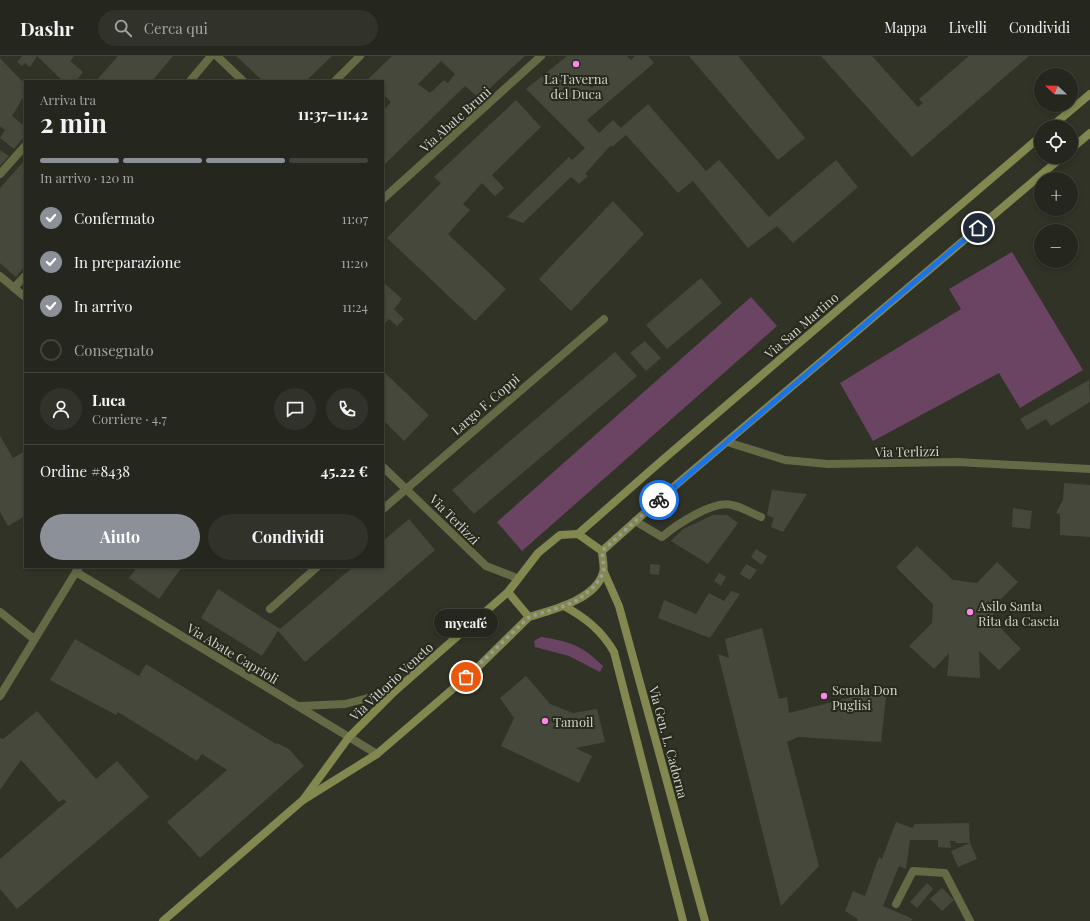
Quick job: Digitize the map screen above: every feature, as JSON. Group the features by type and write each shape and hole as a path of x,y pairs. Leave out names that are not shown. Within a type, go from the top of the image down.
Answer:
{"main road":[{"path":"1059,120 1090,94"},
{"path":"1078,143 1090,133"},
{"name":"Via San Martino","path":"578,534 664,458 1034,142"},
{"path":"578,534 602,551 727,442 1054,164"},
{"name":"Via Vittorio Veneto","path":"303,800 349,737 395,691 508,592 517,578 538,553 560,535 578,534"},
{"name":"Via Gen. L. Cadorna","path":"602,551 604,572 619,606 705,921"},
{"path":"508,592 529,617 578,600 595,586 604,572"},
{"path":"564,606 584,617 606,638 614,652 683,921"},
{"name":"Via Vittorio Veneto","path":"163,921 303,800 377,754 476,669 529,617"}],"street":[{"path":"191,80 211,56"},
{"path":"218,56 241,80"},
{"path":"336,80 360,56"},
{"name":"Via Abate Bruni","path":"384,198 542,56"},
{"path":"0,174 24,147"},
{"path":"0,276 24,296"},
{"path":"14,288 24,277"},
{"name":"Largo F. Coppi","path":"384,508 604,319"},
{"name":"Via Terlizzi","path":"727,442 785,460 828,464 957,462 1090,469"},
{"name":"Via Terlizzi","path":"384,468 486,566 517,578"},
{"path":"635,521 662,537 676,526 712,507 730,504 761,517"},
{"path":"270,609 316,568"},
{"path":"0,696 78,569"},
{"name":"Via Abate Caprioli","path":"78,569 377,754"},
{"path":"0,612 34,639"},
{"path":"299,706 345,704 395,691"},
{"path":"896,904 913,871 946,873 970,921"}],"shaded area":[{"path":"1012,252 1083,370 1020,408 999,373 873,441 840,383 961,309 949,289"},
{"path":"751,297 777,326 522,551 497,522"},
{"path":"541,637 560,640 582,649 603,666 600,672 569,656 535,647 534,641"}],"building":[{"path":"22,56 37,56 30,67 25,63 22,66 17,62"},
{"path":"37,56 74,57 70,61 83,72 77,80 62,80"},
{"path":"118,56 173,56 153,80 97,80"},
{"path":"236,56 332,56 307,80 262,80"},
{"path":"392,56 525,56 479,98 465,86 384,165 384,110 391,102 384,95 384,80 368,79","holes":["441,61 455,74 448,83 444,80 430,93 418,84"]},
{"path":"567,56 627,56 631,60 635,56 648,56 654,63 587,120 599,133 613,120 621,128 648,104 706,171 719,160 769,217 836,160 858,187 793,243 777,226 748,248 693,181 678,193 626,135 612,147 611,145 585,174 588,176 579,184 571,177 523,223 507,217 569,157 572,160 585,148 526,89","holes":["589,75 597,83 592,88 583,79"]},
{"path":"689,56 738,56 805,138 778,160"},
{"path":"821,56 872,56 918,107 923,103 919,99 969,56 1029,56 912,157"},
{"path":"0,58 24,83 24,96 12,116 23,125 24,137 14,149 0,138 5,130 0,126"},
{"path":"516,100 541,127 492,175 504,188 495,196 482,183 463,204 470,210 448,234 506,289 475,321 387,238 441,183 434,177"},
{"path":"0,150 9,156 0,166"},
{"path":"24,161 24,267 16,277 0,263 0,188"},
{"path":"613,201 644,234 571,311 539,279"},
{"path":"701,278 722,303 667,349 646,325"},
{"path":"384,283 402,299 394,309 404,319 397,326 389,319 384,324"},
{"path":"645,341 661,358 646,371 630,353"},
{"path":"615,352 637,376 474,514 452,490"},
{"path":"384,372 429,415 404,441 384,421"},
{"path":"1089,380 1090,402 1051,426 1046,419 1027,430 1020,419"},
{"path":"0,436 13,458 24,452 24,517 8,526 0,512"},
{"path":"1064,483 1090,485 1090,537 1060,535 1060,514 1056,513 1063,500"},
{"path":"772,490 807,494 783,532 771,527 774,518 767,515"},
{"path":"1013,508 1032,511 1030,529 1012,527"},
{"path":"713,515 727,515 738,523 708,564 671,541 683,529"},
{"path":"409,519 435,550 305,662 278,631 262,656 201,618 218,589 280,629 352,568 384,568 384,540"},
{"path":"917,546 953,580 977,583 997,562 1018,582 995,605 993,620 1021,649 999,670 979,651 980,678 947,676 949,653 934,669 909,646 932,623 933,604 896,567"},
{"path":"756,549 767,556 762,565 751,557"},
{"path":"650,564 660,565 659,575 650,574"},
{"path":"746,564 757,570 750,580 740,574"},
{"path":"136,568 181,568 159,599 129,578"},
{"path":"719,573 726,577 721,586 714,581"},
{"path":"731,591 740,594 710,638 658,618 664,600 696,614 709,593 724,601"},
{"path":"762,628 779,699 787,697 789,713 887,688 881,742 798,737 787,742 819,866 781,906 718,654 729,658 725,639"},
{"path":"75,639 139,676 146,664 276,744 277,743 290,750 304,766 200,858 167,822 227,770 202,754 197,761 118,712 116,715 50,680"},
{"path":"526,676 550,704 573,713 597,709 605,742 576,748 592,756 579,783 501,746 514,718 500,698"},
{"path":"37,711 96,779 117,761 149,797 17,909 0,889 0,859 66,802 64,799 59,802 21,760 0,790 0,738 3,739"},
{"path":"896,822 912,828 915,824 969,823 970,843 955,843 956,841 950,841 951,848 938,847 938,840 910,840 906,869 899,866 883,906 913,919 911,921 857,921 858,919 845,911 853,891 865,896 879,857 882,859"},
{"path":"970,843 977,859 958,867 951,851"},
{"path":"927,883 933,889 917,908 910,902"},
{"path":"942,888 954,900 942,911 930,899"}],"way so far":[{"path":"466,677 529,617 578,600 595,586 604,572 602,551 659,500"}],"place":[{"name":"La Taverna del Duca","path":"576,64"},
{"name":"Asilo Santa Rita da Cascia","path":"970,612"},
{"name":"mycafé","path":"466,677"},
{"name":"Scuola Don Puglisi","path":"824,696"},
{"name":"Tamoil","path":"545,721"}],"route":[{"path":"659,500 978,228"}]}
